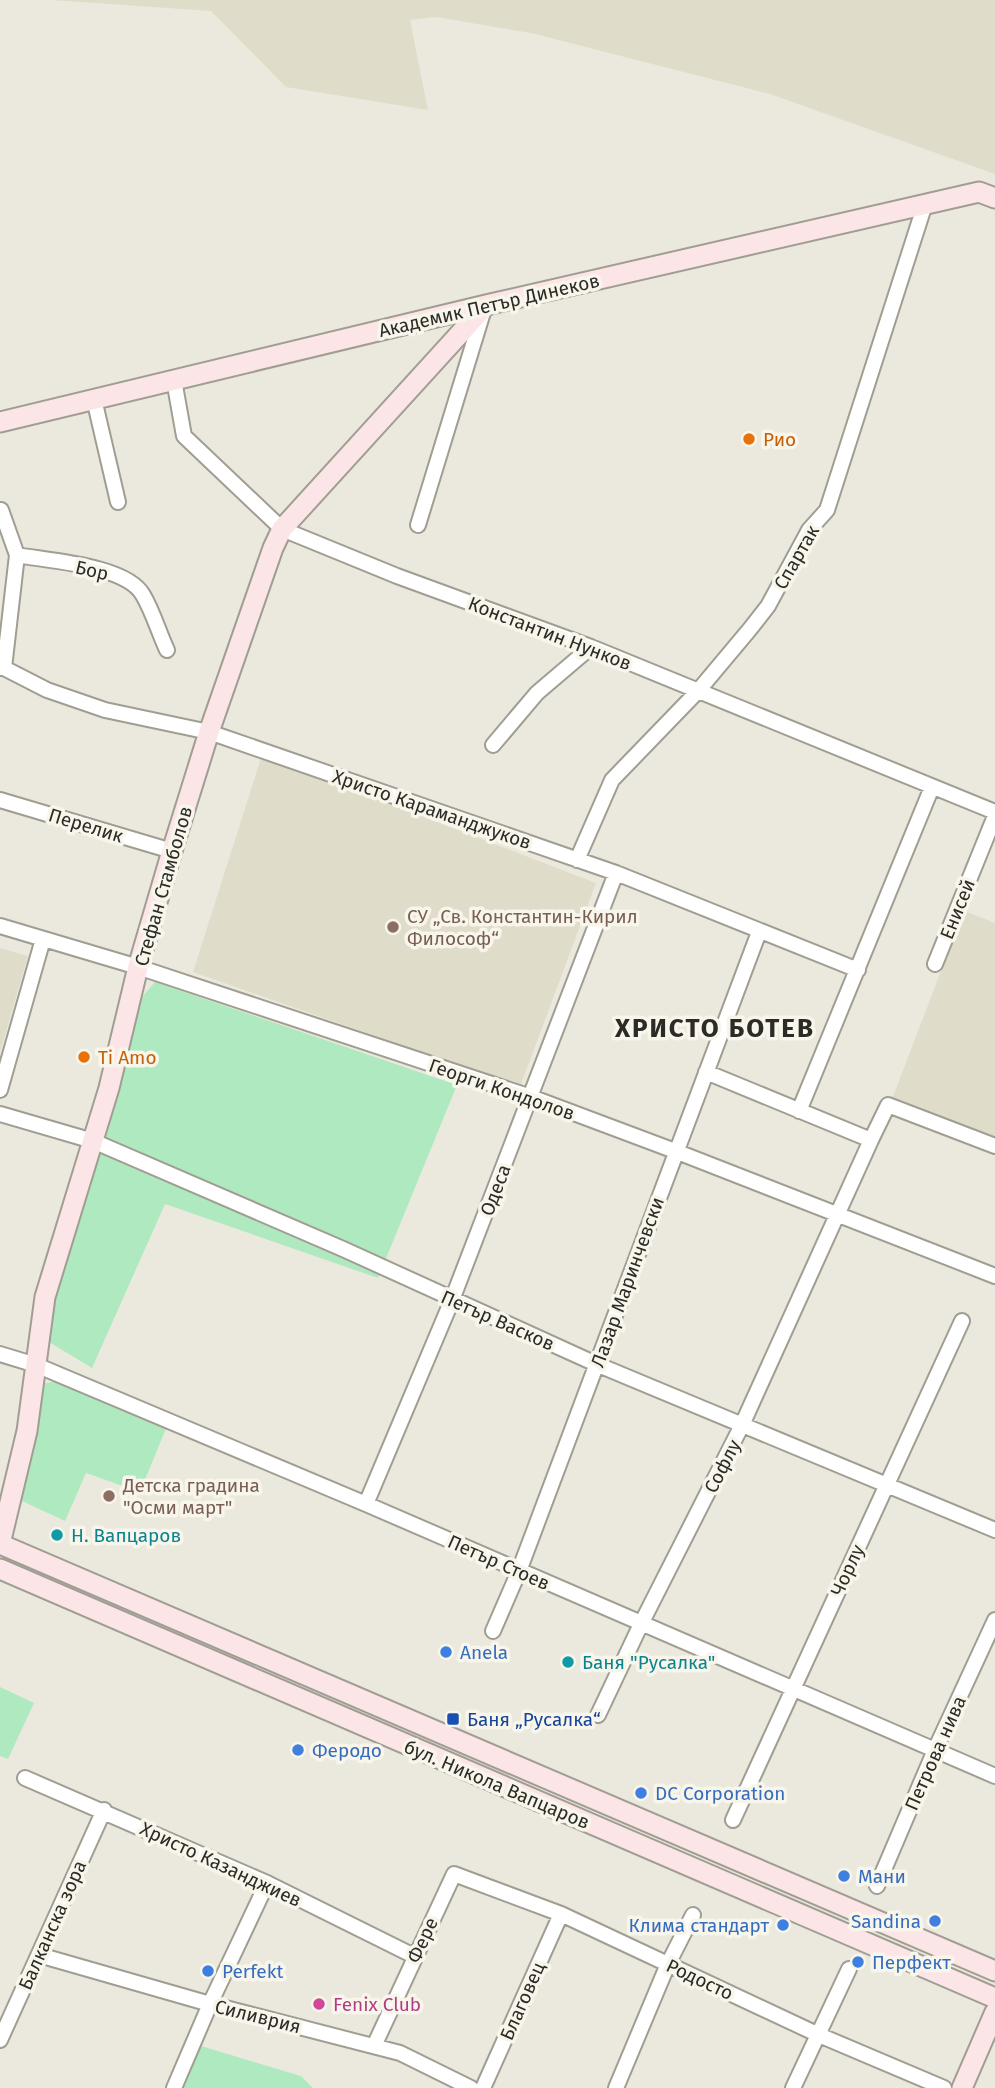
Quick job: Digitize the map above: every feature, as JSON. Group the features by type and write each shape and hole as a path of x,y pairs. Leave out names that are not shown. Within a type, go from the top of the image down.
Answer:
{"street":[{"name":"Академик Петър Динеков","path":"0,422 486,305 925,204 987,195"},
{"name":"Спартак","path":"578,860 612,780 698,691 768,606 809,530 827,510 925,204"},
{"path":"418,525 486,305"},
{"name":"Стефан Стамболов","path":"0,1544 27,1431 45,1297 93,1141 138,967 172,851 209,732 282,529 486,305"},
{"name":"Константин Нунков","path":"174,380 184,436 282,529 397,576 591,647 995,814"},
{"path":"94,399 118,502"},
{"path":"1,510 17,555 2,668"},
{"name":"Бор","path":"17,555 104,571 126,579 142,593 167,650"},
{"path":"492,745 537,693 591,647"},
{"name":"Христо Караманджуков","path":"2,668 47,690 105,710 209,732 616,873 859,970"},
{"path":"799,1111 932,787"},
{"name":"Перелик","path":"0,800 172,851"},
{"name":"Енисей","path":"934,964 995,814"},
{"name":"Одеса","path":"366,1504 452,1300 616,873"},
{"name":"Георги Кондолов","path":"0,926 138,967 531,1097 995,1276"},
{"name":"Лазар Маринчевски","path":"492,1631 519,1571 759,932"},
{"path":"0,1090 43,939"},
{"path":"706,1072 871,1140"},
{"name":"Софлу","path":"598,1715 641,1624 743,1425 888,1105 995,1146"},
{"name":"Петър Васков","path":"0,1114 93,1141 343,1249 596,1364 995,1530"},
{"name":"Чорлу","path":"733,1820 962,1321"},
{"name":"Петър Стоев","path":"0,1354 36,1365 366,1504 995,1776"},
{"name":"бул. Никола Вапцаров","path":"0,1544 995,1971"},
{"name":"бул. Никола Вапцаров","path":"0,1569 995,1998"},
{"name":"Петрова нива","path":"877,1886 935,1750 995,1620"},
{"name":"Христо Казанджиев","path":"25,1778 267,1883 414,1956"},
{"name":"Балканска зора","path":"0,2040 104,1810"},
{"name":"Родосто","path":"454,1874 561,1914 819,2035 944,2088"},
{"name":"Фере","path":"374,2046 454,1874"},
{"path":"174,2088 267,1883"},
{"name":"Благовец","path":"483,2088 561,1914"},
{"path":"616,2088 668,1964 693,1915"},
{"name":"Силиврия","path":"39,1955 210,2004 400,2053 448,2083 471,2088"},
{"path":"793,2088 849,1969"},
{"path":"962,2088 995,2012"}],"shaded area":[{"path":"51,0 995,0 995,174 770,94 531,33 436,17 410,20 428,110 286,87 211,11"},
{"name":"СУ „Св. Константин-Кирил Философ“","path":"262,755 596,883 520,1087 193,972"},
{"path":"964,911 995,923 995,1139 892,1099"},
{"path":"0,948 28,956 0,1052"}],"green space":[{"path":"155,982 457,1085 378,1278 165,1204 92,1368 49,1342 57,1283 143,996"},
{"path":"57,1381 167,1426 140,1492 86,1473 65,1521 22,1501 42,1384"},
{"path":"0,1687 34,1703 8,1759 0,1756"},
{"path":"201,2046 301,2076 313,2088 183,2088"}],"place":[{"name":"Рио","path":"749,439"},
{"name":"СУ „Св. Константин-Кирил Философ“","path":"393,927"},
{"name":"Ti Amo","path":"84,1057"},
{"name":"Детска градина \"Осми март\"","path":"109,1496"},
{"name":"Н. Вапцаров","path":"57,1535"},
{"name":"Anela","path":"446,1652"},
{"name":"Баня \"Русалка\"","path":"568,1662"},
{"name":"Баня „Русалка“","path":"453,1719"},
{"name":"Феродо","path":"298,1750"},
{"name":"DC Corporation","path":"641,1793"},
{"name":"Мани","path":"844,1876"},
{"name":"Sandina","path":"935,1921"},
{"name":"Клима стандарт","path":"783,1925"},
{"name":"Перфект","path":"858,1962"},
{"name":"Perfekt","path":"208,1971"},
{"name":"Fenix Club","path":"319,2004"}],"district":[{"name":"ХРИСТО БОТЕВ","path":"715,1028"}]}
